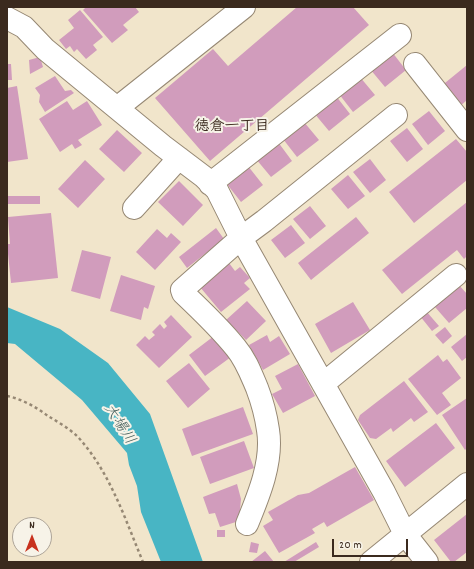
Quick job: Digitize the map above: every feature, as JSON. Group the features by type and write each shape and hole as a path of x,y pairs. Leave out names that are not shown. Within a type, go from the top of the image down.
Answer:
{"street":[{"path":"117,108 244,7"},
{"path":"7,18 24,27 45,49 204,178 216,190 241,238 384,492 405,534 427,562"},
{"path":"210,184 400,35"},
{"path":"415,64 467,130"},
{"path":"247,524 265,474 268,451 268,430 261,399 249,366 237,348 212,320 183,293 182,290 241,238 264,222 396,115"},
{"path":"134,208 179,158"},
{"path":"323,384 456,275"},
{"path":"371,562 467,484"}],"path":[{"path":"7,396 14,397 35,407 77,436 98,463 117,500 143,562"}],"water":[{"name":"大場川","path":"7,307 60,329 108,363 150,414 203,562 161,562 141,512 137,486 129,465 127,453 82,400 15,344 7,343"}],"building":[{"path":"86,7 135,7 139,12 123,25 128,30 112,43 83,10"},
{"path":"297,7 353,7 369,25 210,161 155,98 213,49 228,66"},
{"path":"80,10 103,37 93,45 97,50 86,59 77,49 74,52 70,46 66,49 59,40 74,28 68,20"},
{"path":"392,52 406,70 385,87 370,69"},
{"path":"40,57 43,67 30,74 29,60"},
{"path":"7,64 11,64 12,80 7,80"},
{"path":"467,65 467,100 458,108 440,87"},
{"path":"55,76 65,91 71,90 74,93 45,112 39,102 40,95 35,88"},
{"path":"360,77 375,95 353,112 339,94"},
{"path":"17,86 28,159 7,162 7,88"},
{"path":"336,96 350,114 329,131 314,113"},
{"path":"67,101 73,110 87,101 102,125 78,140 82,145 75,149 72,144 60,152 39,119"},
{"path":"429,111 445,131 428,145 412,124"},
{"path":"304,122 319,140 297,157 283,139"},
{"path":"407,128 423,149 407,162 390,141"},
{"path":"117,130 142,153 124,172 99,149"},
{"path":"456,139 467,152 467,180 414,223 389,192"},
{"path":"278,142 292,161 271,177 256,159"},
{"path":"370,159 386,180 370,193 353,172"},
{"path":"85,160 105,179 78,208 58,189"},
{"path":"248,166 263,185 241,202 226,183"},
{"path":"348,175 365,196 348,209 331,189"},
{"path":"179,181 203,205 183,226 158,202"},
{"path":"7,196 40,196 40,204 7,204"},
{"path":"467,202 467,256 464,259 457,250 402,294 382,270"},
{"path":"310,206 326,226 310,239 293,219"},
{"path":"51,213 58,278 11,283 7,244 10,244 8,217"},
{"path":"356,217 369,233 311,280 298,263"},
{"path":"291,225 305,243 285,258 271,240"},
{"path":"216,228 224,239 187,268 179,257"},
{"path":"157,229 167,238 171,233 181,242 155,270 136,252"},
{"path":"82,250 111,257 100,299 71,291"},
{"path":"229,263 235,271 240,267 250,278 244,283 250,289 221,312 200,287"},
{"path":"121,275 155,286 148,309 144,307 141,320 110,311"},
{"path":"459,285 467,294 467,308 449,323 435,307"},
{"path":"247,301 266,321 246,340 226,320"},
{"path":"353,302 370,330 331,353 315,324"},
{"path":"426,311 439,326 432,331 420,316"},
{"path":"171,315 192,337 159,368 136,345 145,336 149,340 155,335 152,332 160,324 164,329 167,326 164,322"},
{"path":"445,327 452,336 443,344 435,335"},
{"path":"467,334 467,357 462,361 451,347"},
{"path":"267,335 270,342 279,336 290,354 263,370 249,345"},
{"path":"214,336 231,357 205,376 189,355"},
{"path":"438,355 443,362 447,359 461,378 442,393 451,405 437,415 408,379"},
{"path":"189,363 210,389 188,408 166,381"},
{"path":"298,364 315,396 283,413 272,394 282,389 275,376"},
{"path":"404,381 428,412 414,422 411,418 393,432 391,428 376,439 370,438 358,420 360,415"},
{"path":"467,398 467,448 465,450 442,415"},
{"path":"243,407 253,434 192,456 182,429"},
{"path":"436,423 455,448 405,487 386,461"},
{"path":"244,441 254,468 210,484 200,457"},
{"path":"355,467 374,500 327,527 324,522 312,529 315,533 279,553 263,526 273,520 268,512 298,495 309,493"},
{"path":"237,484 241,499 239,521 220,527 215,513 209,514 203,497"},
{"path":"467,514 467,552 454,562 451,562 434,540"},
{"path":"217,530 225,530 225,537 217,537"},
{"path":"251,542 259,544 257,553 249,552"},
{"path":"316,542 319,547 294,562 284,562"},
{"path":"265,551 274,562 251,562"}],"district":[{"name":"徳倉一丁目","path":"232,128"}]}
